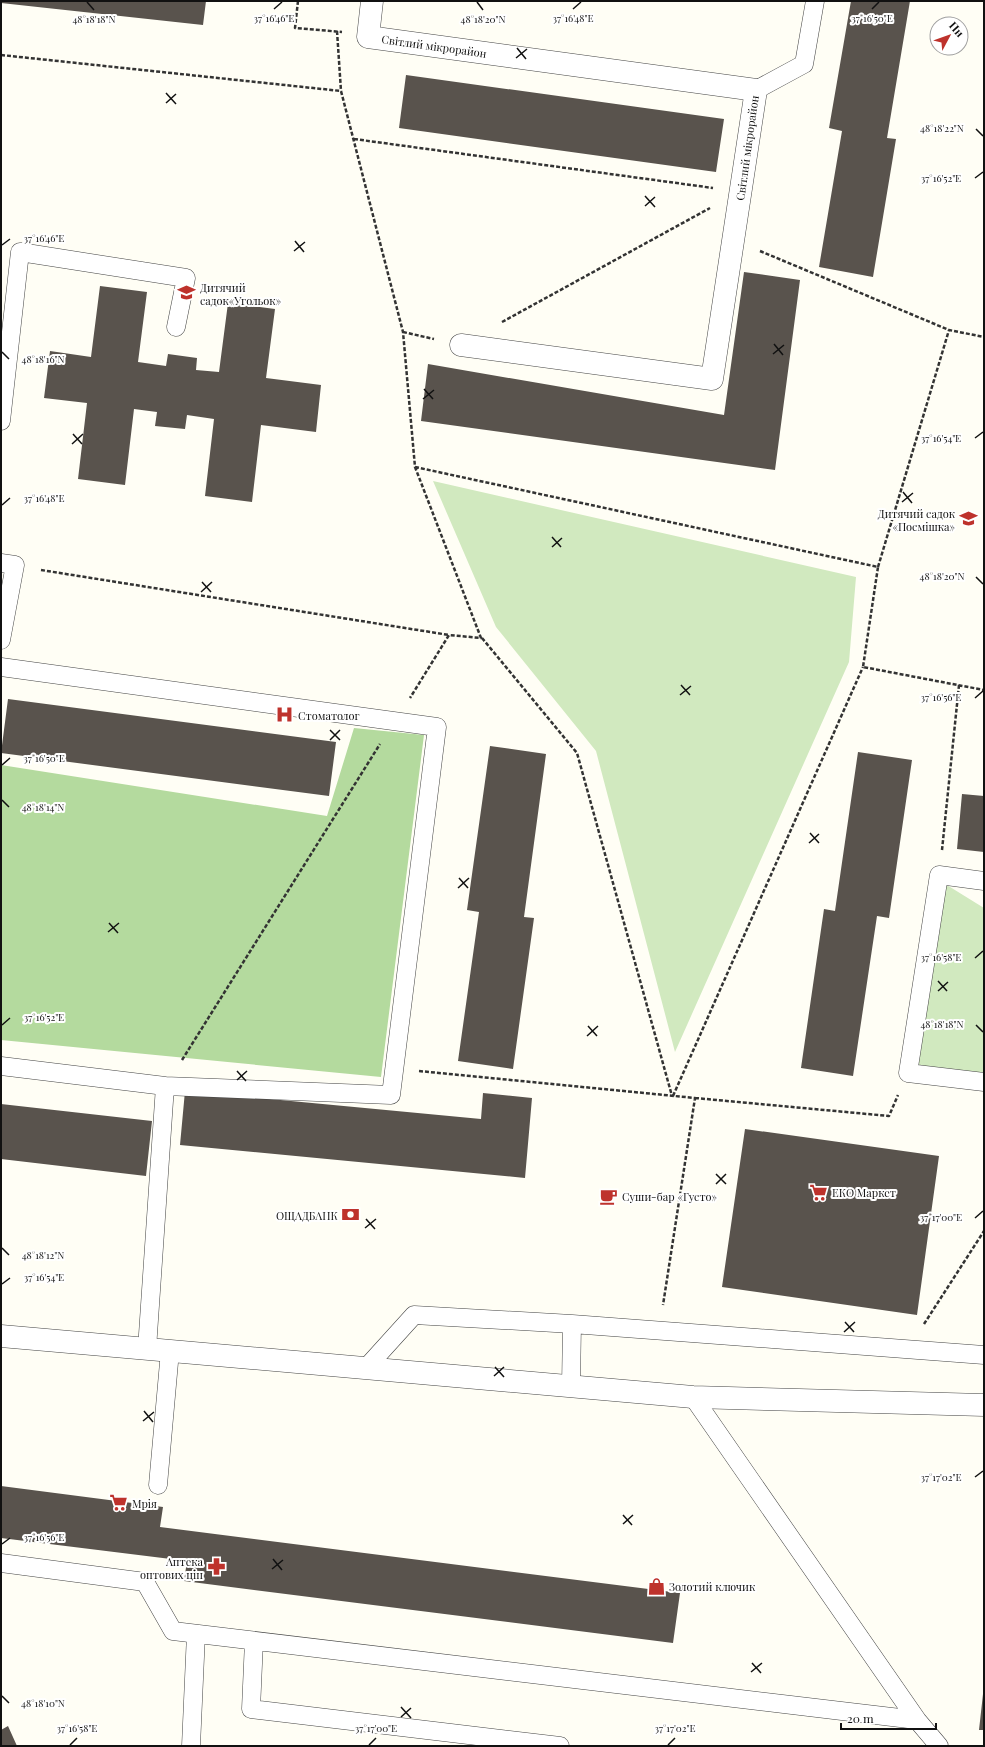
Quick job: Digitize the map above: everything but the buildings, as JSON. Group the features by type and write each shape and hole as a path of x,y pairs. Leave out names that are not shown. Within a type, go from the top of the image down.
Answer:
{"street":[{"name":"Світлий мікрорайон","path":"372,1 368,37 756,90 712,379 461,345"},
{"path":"1,1336 693,1397 984,1405"}],"lane":[{"path":"756,90 804,64 815,1"},
{"path":"1,421 20,252 186,278 176,327"},
{"path":"1,640 8,564"},
{"path":"1,667 437,727 391,1095 165,1086 1,1066"},
{"path":"984,881 939,875 908,1073 984,1082"},
{"path":"147,1349 165,1086"},
{"path":"366,1368 414,1315 572,1324 984,1355"},
{"path":"571,1386 572,1324"},
{"path":"158,1485 170,1351"},
{"path":"693,1397 917,1720 939,1746"},
{"path":"1,1563 145,1582 173,1632 917,1720"},
{"path":"191,1746 196,1634"},
{"path":"254,1641 251,1709 560,1746"}],"path":[{"path":"298,1 295,28 337,31 368,37"},
{"path":"337,31 341,91 403,332 414,467 481,638 577,753 672,1096"},
{"path":"1,55 341,91"},
{"path":"354,139 741,192"},
{"path":"403,332 461,345 741,192"},
{"path":"733,240 949,330 984,337"},
{"path":"672,1096 863,667 878,567 949,330"},
{"path":"414,467 878,567"},
{"path":"8,564 449,635 481,638"},
{"path":"165,1086 449,635"},
{"path":"863,667 984,690"},
{"path":"939,875 959,686"},
{"path":"395,1068 889,1116 908,1073"},
{"path":"659,1331 695,1098"},
{"path":"908,1350 984,1231"}],"green space":[{"path":"433,481 856,577 849,662 675,1052 596,751 496,627"},
{"path":"354,728 424,735 381,1077 1,1040 1,765 327,816"},
{"path":"942,882 984,908 984,1078 912,1073"}],"place":[{"name":"Дитячий садок«Угольок»","path":"187,293"},
{"name":"Дитячий садок «Посмішка»","path":"968,519"},
{"name":"Стоматолог","path":"285,715"},
{"name":"ЕКО Маркет","path":"819,1192"},
{"name":"Суши-бар «Густо»","path":"609,1196"},
{"name":"ОЩАДБАНК","path":"351,1215"},
{"name":"Мрія","path":"119,1503"},
{"name":"Аптека оптових цін","path":"216,1567"},
{"name":"Золотий ключик","path":"656,1586"}]}
